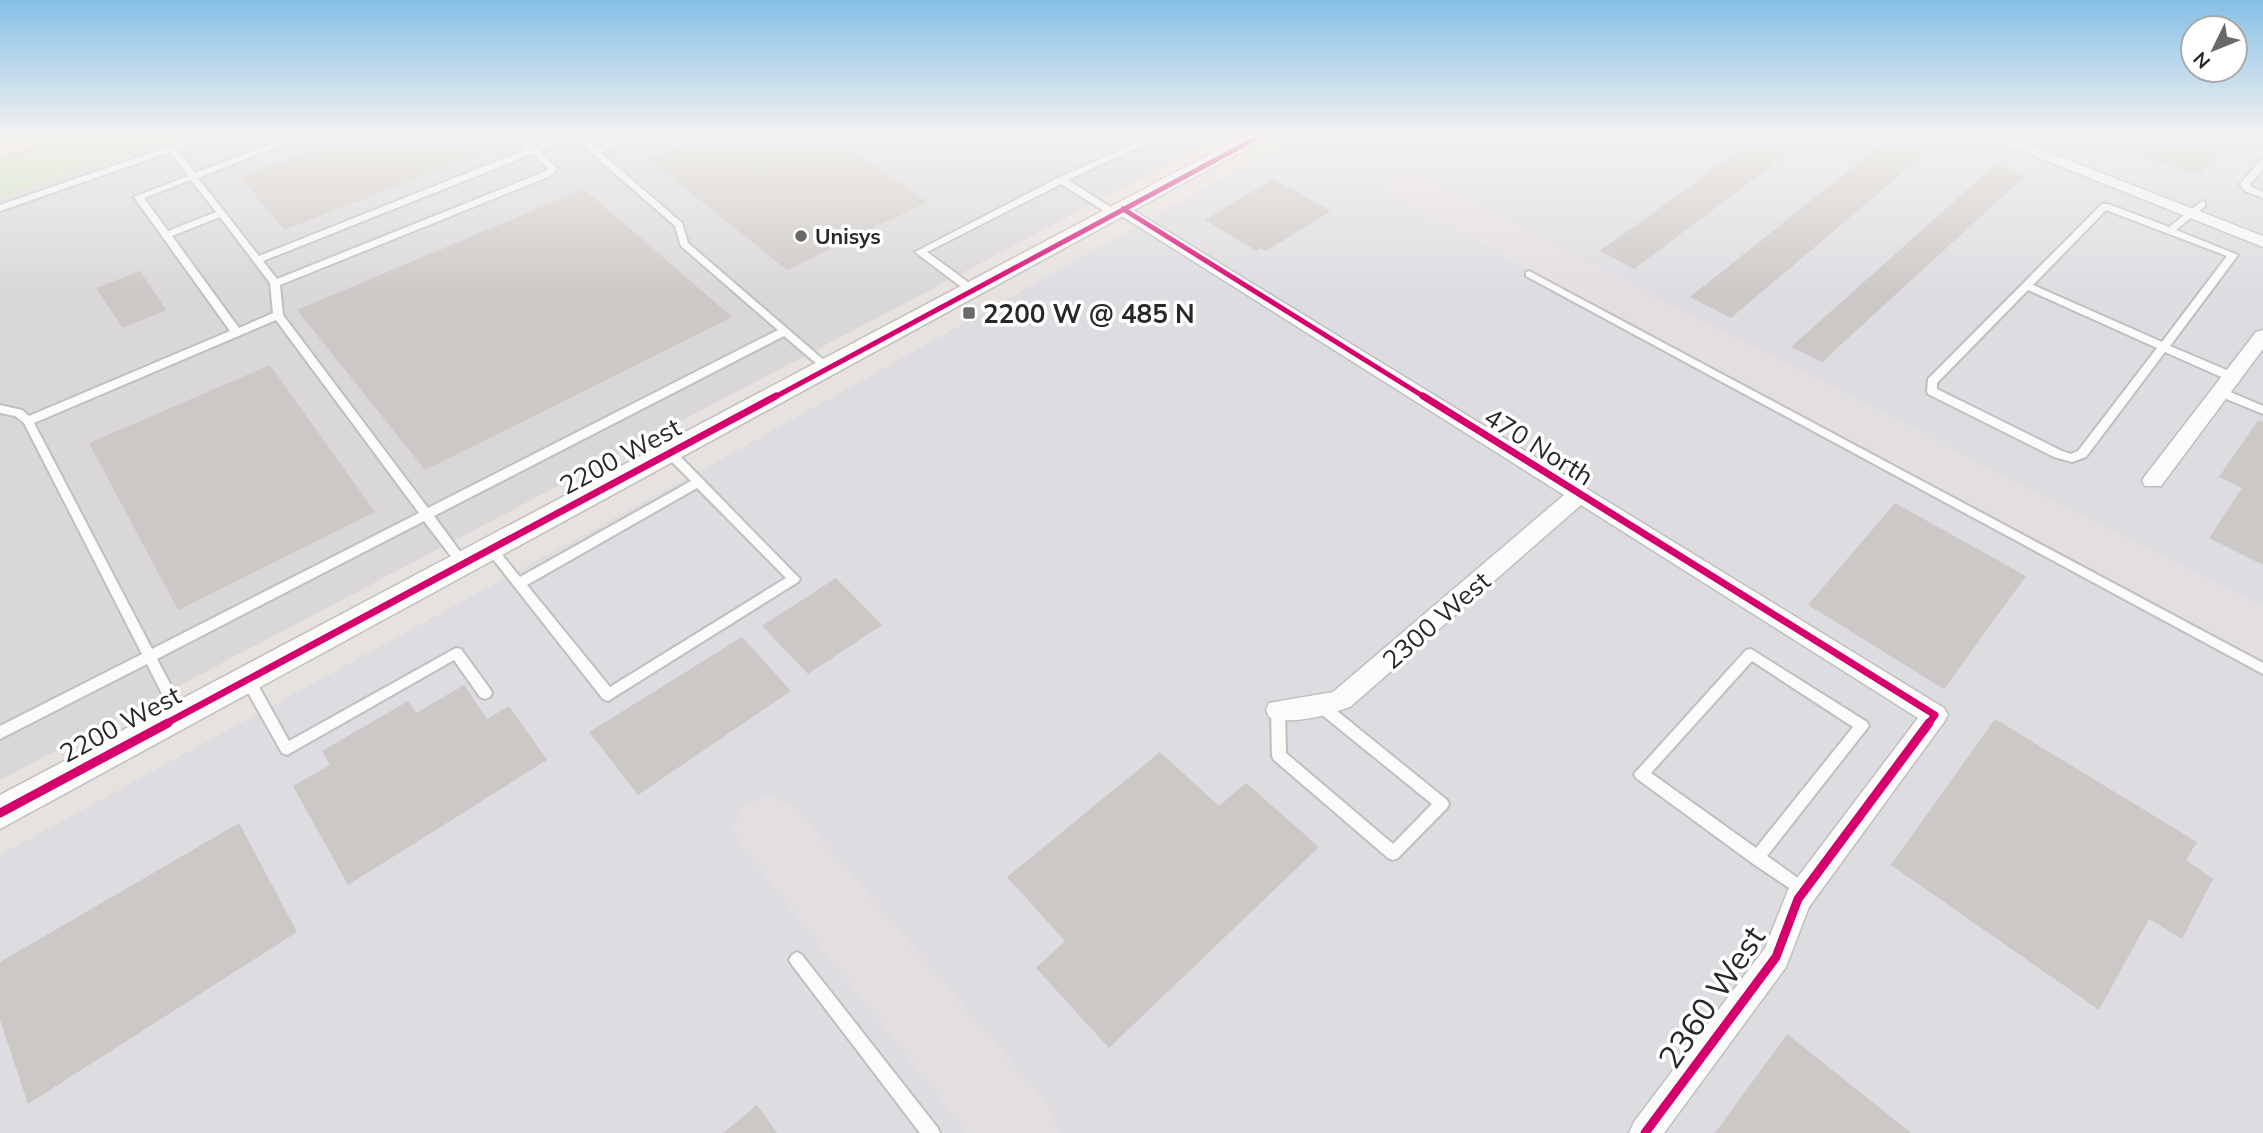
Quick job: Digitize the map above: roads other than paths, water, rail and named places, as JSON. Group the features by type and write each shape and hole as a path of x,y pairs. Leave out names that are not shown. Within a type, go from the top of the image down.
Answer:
{"street":[{"name":"2200 West","path":"0,813 1160,189"},
{"path":"2140,189 2197,209 2263,227"},
{"path":"2150,189 2263,242"},
{"name":"470 North","path":"1119,211 1935,715"},
{"path":"2153,481 2263,336"},
{"name":"2300 West","path":"1278,710 1321,706 1341,700 1578,495"},
{"name":"2360 West","path":"1645,1133 1776,957 1804,891 1935,715"}],"lane":[{"path":"0,208 55,189"},
{"path":"158,189 139,197 237,333"},
{"path":"201,189 275,283 278,315 463,564"},
{"path":"257,260 435,189"},
{"path":"275,283 510,189"},
{"path":"637,189 679,225 684,244 828,368"},
{"path":"972,290 919,252 1043,189"},
{"path":"1078,189 1119,211"},
{"path":"2105,206 2172,229 2233,255 2082,454 2071,458 2058,454 1932,391 1932,383 2105,206"},
{"path":"2172,229 2197,209"},
{"path":"166,235 220,214"},
{"path":"1529,274 2263,669"},
{"path":"2026,286 2164,346 2227,384 2263,410"},
{"path":"28,421 278,315"},
{"path":"0,733 785,331"},
{"path":"0,410 18,413 28,421 180,716"},
{"path":"491,549 608,695 794,579 670,453"},
{"path":"519,583 698,482"},
{"path":"247,680 287,749 456,653 485,693"},
{"path":"1757,858 1862,726 1751,654 1641,774 1757,858 1804,891"},
{"path":"1278,710 1279,755 1393,853 1442,804 1321,706"},
{"path":"797,960 931,1133"}],"place":[{"name":"Unisys","path":"801,236"},
{"name":"2200 W @ 485 N","path":"969,313"}]}
